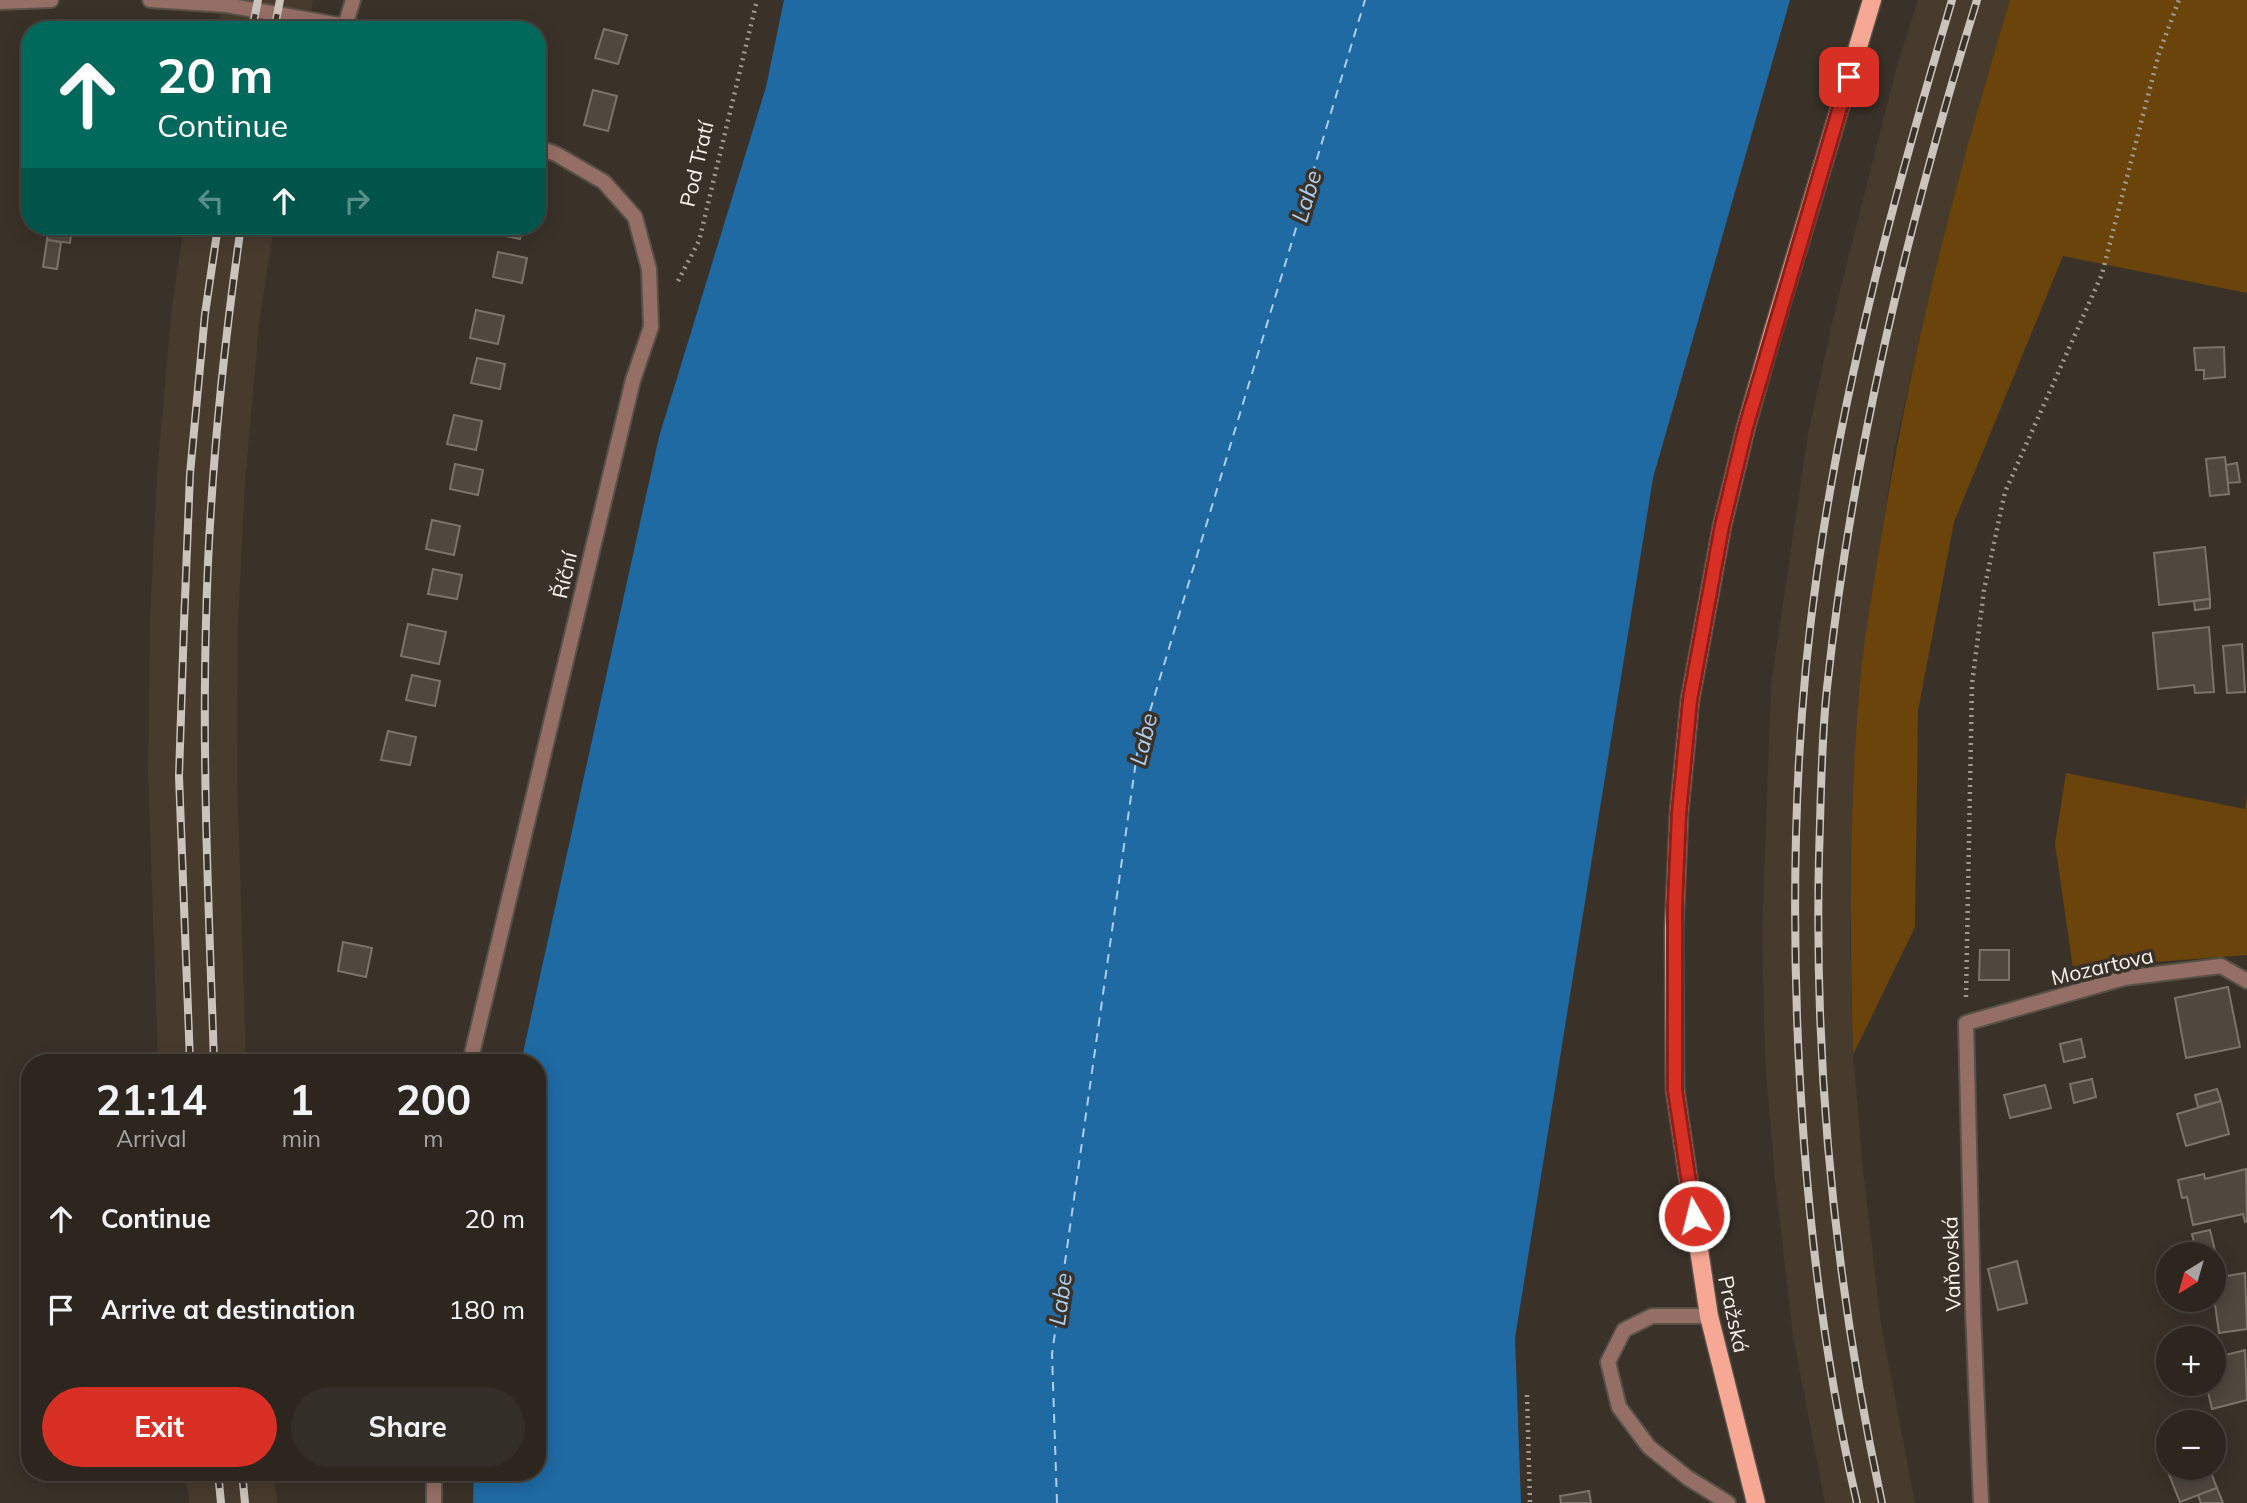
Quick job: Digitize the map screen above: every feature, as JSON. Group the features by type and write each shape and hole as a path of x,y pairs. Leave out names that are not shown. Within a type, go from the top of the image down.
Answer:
{"main road":[{"name":"Pražská","path":"1756,1503 1709,1316 1675,1090 1674,929 1679,813 1690,700 1722,526 1746,427 1872,0"}],"street":[{"path":"0,2 51,0"},
{"path":"150,0 226,5 309,21"},
{"path":"348,21 353,0"},
{"name":"Říční","path":"472,1054 629,393 651,327 649,270 635,217 604,182 546,150"},
{"name":"Mozartova","path":"1966,1023 2124,978 2221,966 2247,981"},
{"name":"Vaňovská","path":"1966,1023 1981,1503"},
{"path":"1709,1316 1652,1315 1624,1330 1608,1362 1619,1407 1649,1447 1688,1478 1728,1503"},
{"path":"434,1481 434,1503"}],"path":[{"name":"Pod Tratí","path":"651,327 699,241 757,0"},
{"path":"1966,1023 1972,684 1984,590 2005,492 2102,274 2160,52 2179,0"},
{"path":"1527,1395 1530,1503"}],"shaded area":[{"path":"223,0 313,0 309,21 219,21"},
{"path":"1918,0 2010,0 1983,90 1921,330 1894,451 1859,693 1850,934 1853,1055 1881,1324 1915,1503 1825,1503 1793,1336 1775,1179 1765,1059 1762,934 1771,685 1808,434 1835,310 1897,66"},
{"path":"2010,0 2247,0 2247,293 2063,256 1954,522 1918,711 1915,927 1853,1055 1853,784 1859,694 1868,619 1892,476 1920,338 1971,134"},
{"path":"183,235 273,235 259,324 245,483 238,622 237,774 246,1054 158,1054 148,774 150,618 157,476 171,314"},
{"path":"2066,773 2245,809 2247,796 2247,955 2073,968 2055,844"},
{"path":"187,1481 275,1481 277,1503 189,1503"}],"water":[{"name":"Labe","path":"784,0 1790,0 1653,478 1515,1338 1521,1503 473,1503 474,1481 546,1481 546,1054 523,1054 659,437 766,87"}],"building":[{"path":"604,29 627,35 618,64 595,58"},
{"path":"593,90 617,96 608,131 584,125"},
{"path":"48,235 71,235 70,243 47,240"},
{"path":"501,235 521,235 520,239"},
{"path":"47,240 61,242 57,269 43,267"},
{"path":"498,252 527,258 522,283 493,277"},
{"path":"476,310 504,316 498,344 470,338"},
{"path":"2224,347 2225,377 2204,379 2204,370 2196,370 2194,348"},
{"path":"477,358 505,364 500,389 471,383"},
{"path":"454,415 482,421 476,450 447,444"},
{"path":"2225,457 2229,494 2210,496 2206,459"},
{"path":"2237,463 2240,482 2228,483 2226,465"},
{"path":"455,464 483,470 478,495 450,489"},
{"path":"432,520 460,526 454,555 426,549"},
{"path":"2205,547 2210,599 2159,605 2154,553"},
{"path":"433,569 462,575 457,599 428,594"},
{"path":"2210,599 2210,608 2195,610 2194,601"},
{"path":"408,624 446,632 439,664 401,656"},
{"path":"2209,627 2214,692 2195,693 2194,685 2158,689 2153,633"},
{"path":"2242,644 2245,692 2227,693 2223,646"},
{"path":"412,675 440,681 435,706 406,700"},
{"path":"388,731 416,737 410,765 381,760"},
{"path":"343,942 372,948 366,977 338,971"},
{"path":"1980,950 2009,950 2009,980 1979,980"},
{"path":"2228,987 2240,1047 2186,1058 2175,998"},
{"path":"2081,1039 2085,1057 2064,1062 2060,1044"},
{"path":"2092,1079 2096,1097 2074,1103 2070,1084"},
{"path":"2045,1085 2051,1108 2010,1118 2004,1095"},
{"path":"2217,1089 2221,1101 2198,1107 2195,1095"},
{"path":"2221,1101 2229,1134 2186,1146 2177,1114"},
{"path":"2246,1169 2247,1221 2245,1222 2243,1214 2193,1225 2187,1197 2182,1198 2178,1180 2204,1174 2205,1179"},
{"path":"2210,1230 2213,1242 2194,1242 2192,1234"},
{"path":"2017,1261 2027,1303 1998,1310 1988,1269"},
{"path":"2245,1273 2247,1329 2226,1332 2226,1326 2218,1326 2216,1312 2226,1312 2226,1276"},
{"path":"2245,1350 2247,1400 2212,1409 2209,1396 2226,1396 2226,1355"},
{"path":"2171,1480 2214,1480 2217,1488 2180,1502"},
{"path":"2217,1488 2223,1503 2201,1503 2198,1495"},
{"path":"1589,1491 1591,1503 1561,1503 1560,1496"}],"ferry route":[{"path":"1057,1503 1052,1354 1137,754 1365,0"}],"railway":[{"path":"254,21 258,0"},
{"path":"276,21 280,0"},
{"path":"1857,1503 1823,1322 1804,1139 1797,1017 1795,906 1800,739 1817,574 1842,429 1892,213 1952,0"},
{"path":"1882,1503 1852,1343 1831,1181 1820,1019 1818,937 1824,730 1838,600 1867,427 1906,254 1977,0"},
{"path":"190,1054 179,776 184,624 190,474 205,314 217,235"},
{"path":"214,1054 205,787 208,572 218,424 240,235"},
{"path":"219,1481 221,1503"},
{"path":"243,1481 245,1503"}],"route":[{"path":"1694,1216 1675,1090 1674,929 1679,813 1690,700 1722,526 1746,427 1849,77"}]}
